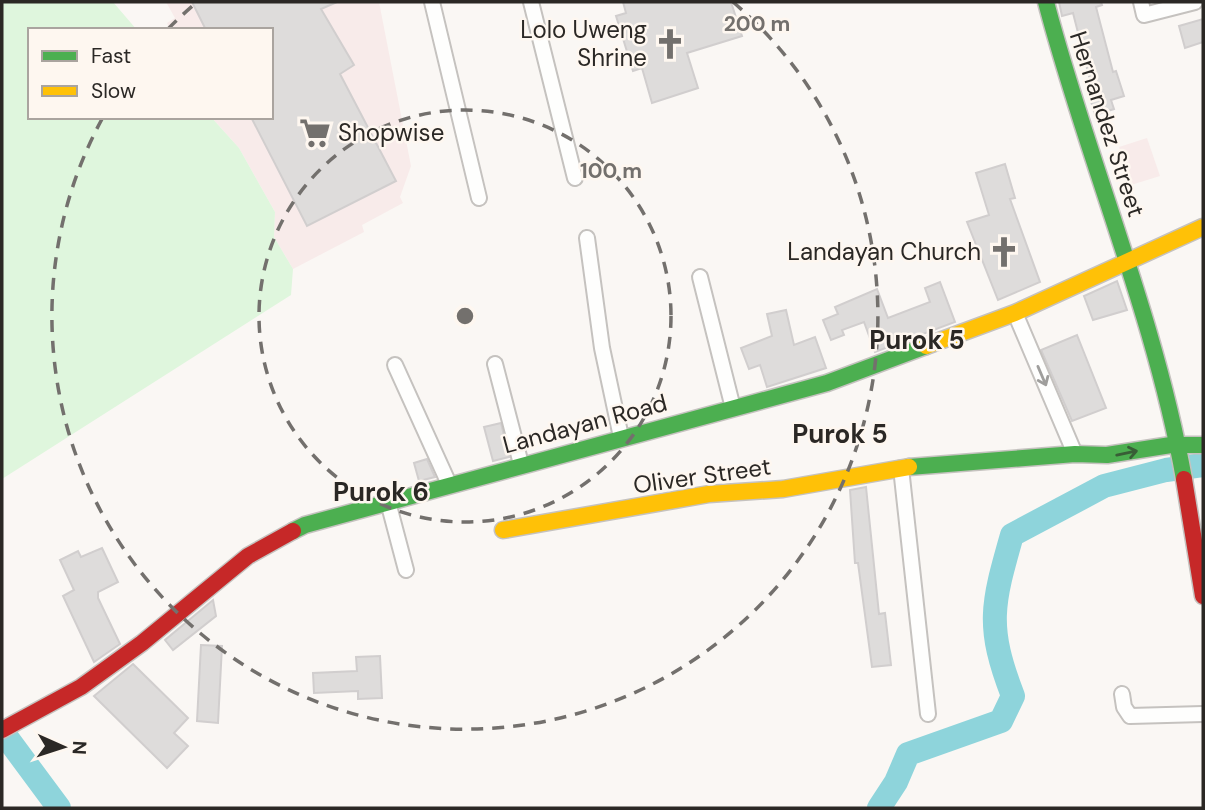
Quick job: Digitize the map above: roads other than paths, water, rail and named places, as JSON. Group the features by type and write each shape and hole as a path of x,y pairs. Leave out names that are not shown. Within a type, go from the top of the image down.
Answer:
{"street":[{"path":"432,2 479,198"},
{"path":"531,2 575,178"},
{"name":"Hernandez Street","path":"1046,2 1060,61 1127,259 1178,442 1203,597"},
{"path":"1141,2 1144,15 1195,2"},
{"name":"Landayan Road","path":"7,727 81,687 142,643 248,556 305,526 521,464 827,383 1015,313 1127,259 1203,227"},
{"path":"587,238 602,348 621,437"},
{"path":"700,277 733,408"},
{"path":"1015,313 1075,454"},
{"path":"495,364 521,464"},
{"path":"395,365 449,484"},
{"name":"Oliver Street","path":"502,530 709,494 783,489 901,468 1075,454 1099,459 1178,442 1203,445"},
{"path":"901,468 928,714"},
{"path":"388,502 406,570"},
{"path":"1122,694 1124,707 1130,716 1203,714"}],"waterway":[{"path":"879,808 896,782 908,754 1001,721 1013,696 999,651 996,598 1012,535 1104,486 1166,470 1203,465"},
{"path":"2,731 59,808"}],"place":[{"name":"Lolo Uweng Shrine","path":"670,44"},
{"name":"Shopwise","path":"315,133"},
{"name":"Landayan Church","path":"1004,252"}],"district":[{"name":"Purok 5","path":"917,340"},
{"name":"Purok 5","path":"840,434"},
{"name":"Purok 6","path":"381,492"}]}
